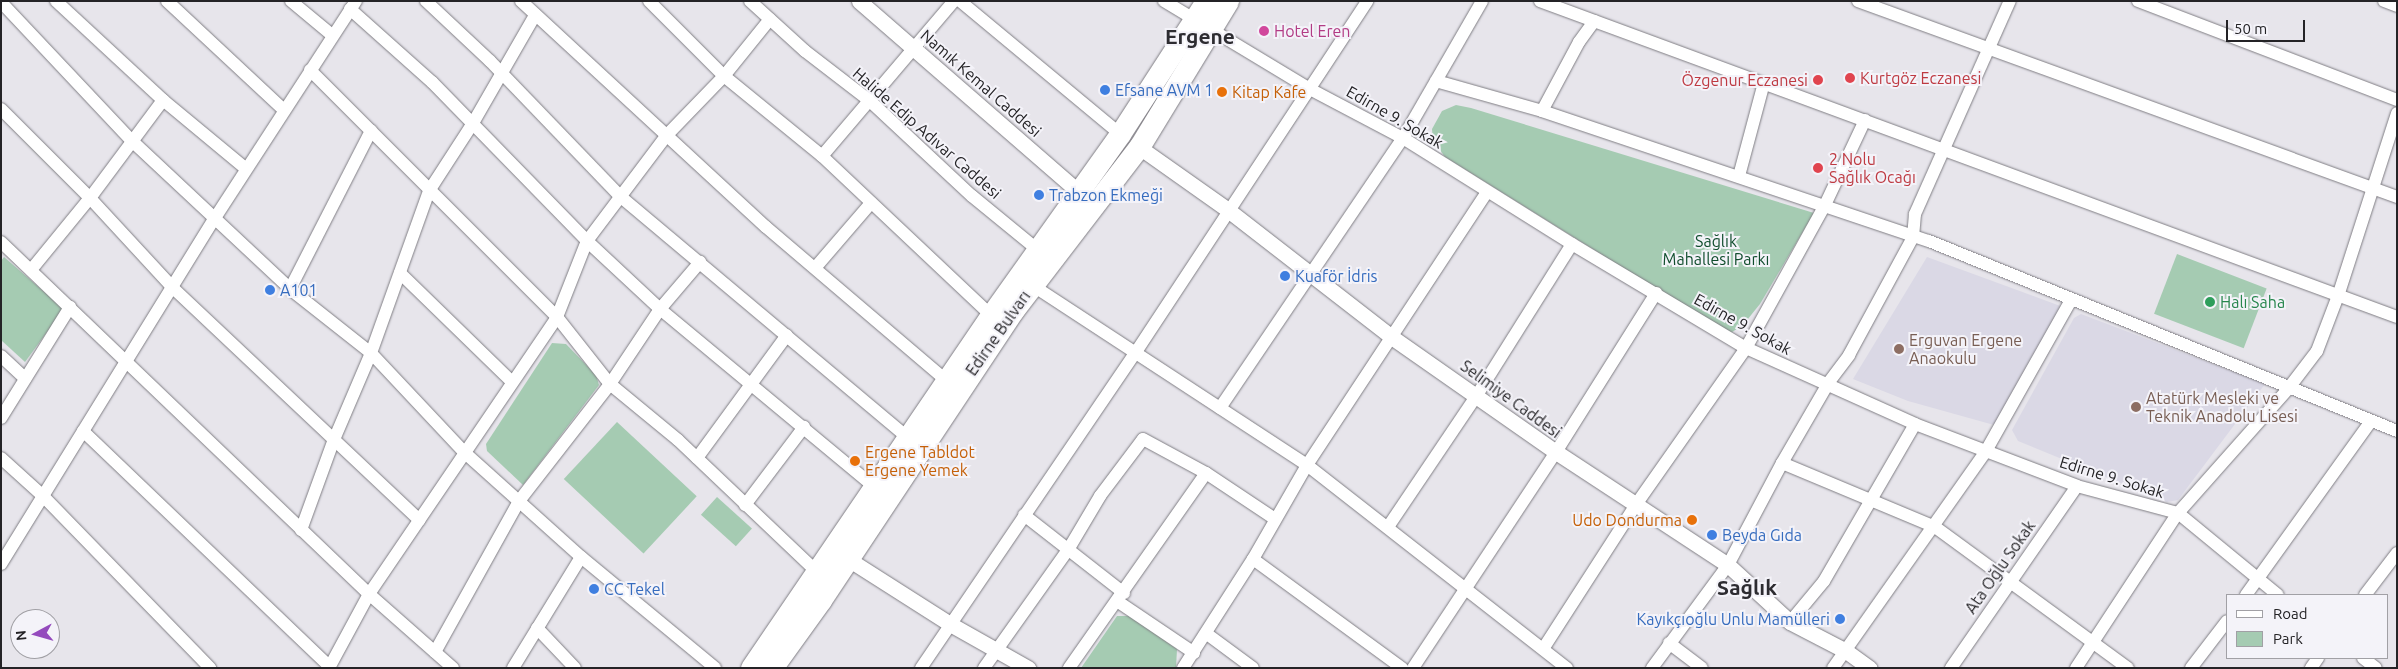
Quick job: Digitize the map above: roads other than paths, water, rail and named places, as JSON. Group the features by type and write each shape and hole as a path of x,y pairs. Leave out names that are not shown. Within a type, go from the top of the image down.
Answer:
{"highway":[{"name":"Edirne Bulvarı","path":"772,668 848,559 934,426 1032,285 1139,147 1204,24 1206,1"},
{"name":"Edirne Bulvarı","path":"751,668 946,380 1120,134 1204,24 1228,1"}],"street":[{"path":"56,1 163,100 246,169"},
{"path":"167,1 284,110"},
{"path":"291,1 332,35"},
{"path":"426,1 500,72 621,197 788,335 907,437"},
{"path":"521,1 666,136 815,268 946,380"},
{"path":"649,1 724,76 822,156 991,315"},
{"name":"Namık Kemal Caddesi","path":"858,1 915,48 1079,192"},
{"path":"822,156 954,1"},
{"path":"960,1 1120,134"},
{"name":"Edirne 9. Sokak","path":"1164,1 1308,88 1403,138 1487,192 1746,348 1829,382 1915,424 2077,486 2178,513 2277,594"},
{"path":"921,668 1134,355 1367,1"},
{"path":"1220,408 1403,138 1482,1"},
{"path":"1540,1 2339,294 2397,317"},
{"path":"1858,1 2397,198"},
{"path":"1652,668 1728,565 1782,463 1829,382 1849,355 1913,237 1915,214 2010,1"},
{"path":"2138,1 2397,100"},
{"path":"2384,1 2397,6"},
{"path":"1,2 131,140 290,289 371,353 464,452 581,557 714,668"},
{"name":"Halide Edip Adıvar Caddesi","path":"753,3 804,51 870,101 972,196 1038,250"},
{"path":"1,564 214,218 353,5 473,123 587,241 660,309 749,385 804,426 873,486"},
{"path":"301,530 333,442 371,353 429,191 473,123 500,72 536,15"},
{"path":"83,431 330,668 369,594 556,317 587,241 666,136 724,76 770,19"},
{"path":"1542,111 1578,42 1594,21"},
{"path":"310,70 556,317 610,384 697,458 816,571"},
{"path":"1436,81 1542,111 1929,241 2288,389 2397,431"},
{"path":"1739,176 1764,83"},
{"path":"30,270 90,198 131,140 163,100"},
{"path":"1,110 90,198 172,287 333,442 419,520"},
{"path":"2076,668 2178,513 2288,389 2316,351 2339,294 2397,113"},
{"path":"1543,649 1636,506 1746,348 1825,205 1865,120"},
{"path":"290,289 371,131"},
{"name":"Selimiye Caddesi","path":"1139,147 1228,210 1310,276 1393,338 1556,452 1728,565 1790,622 1846,651 1869,668"},
{"path":"1184,668 1207,634 1307,466 1393,338 1487,192"},
{"path":"815,268 871,203"},
{"path":"1388,527 1477,395 1572,244"},
{"path":"2,245 70,307 369,594 453,668"},
{"path":"435,652 519,501 610,384 660,309 700,262"},
{"path":"400,273 512,382"},
{"path":"1032,285 1134,355 1220,408 1307,466 1388,527 1567,668"},
{"path":"1413,668 1556,452 1656,293"},
{"path":"1833,668 1935,527 1986,451 2071,300"},
{"path":"1,418 70,307"},
{"path":"697,458 749,385 788,335"},
{"path":"1,356 25,378"},
{"path":"2247,594 2371,421"},
{"path":"1790,622 1824,581 1872,500 1884,472 1915,424"},
{"path":"745,505 804,426"},
{"path":"984,668 995,649 1068,550 1100,496 1143,439 1206,474 1275,519"},
{"path":"1,458 43,496 202,666"},
{"path":"1782,463 1935,527 2010,580 2092,644 2128,668"},
{"path":"1069,668 1121,597 1206,474"},
{"name":"Ata Oğlu Sokak","path":"1951,668 2010,580 2077,486"},
{"path":"1024,516 1068,550 1121,597 1194,653"},
{"path":"2366,594 2397,553"},
{"path":"513,668 581,557"},
{"path":"1253,558 1402,668"},
{"path":"848,559 950,624 1028,668"},
{"path":"2191,668 2226,622"},
{"path":"537,628 575,668"},
{"path":"1207,634 1253,668"},
{"path":"1670,643 1702,668"},
{"path":"2364,659 2376,668"}],"place":[{"name":"Hotel Eren","path":"1264,31"},
{"name":"Kurtgöz Eczanesi","path":"1850,78"},
{"name":"Özgenur Eczanesi","path":"1818,80"},
{"name":"Efsane AVM 1","path":"1105,90"},
{"name":"Kitap Kafe","path":"1222,92"},
{"name":"2 Nolu Sağlık Ocağı","path":"1818,168"},
{"name":"Trabzon Ekmeği","path":"1039,195"},
{"name":"Kuaför İdris","path":"1285,276"},
{"name":"A101","path":"270,290"},
{"name":"Halı Saha","path":"2210,302"},
{"name":"Erguvan Ergene Anaokulu","path":"1899,349"},
{"name":"Atatürk Mesleki ve Teknik Anadolu Lisesi","path":"2136,407"},
{"name":"Ergene Tabldot Ergene Yemek","path":"855,461"},
{"name":"Udo Dondurma","path":"1692,520"},
{"name":"Beyda Gıda","path":"1712,535"},
{"name":"CC Tekel","path":"594,589"},
{"name":"Kayıkçıoğlu Unlu Mamülleri","path":"1840,619"}],"district":[{"name":"Ergene","path":"1200,36"},
{"name":"Sağlık","path":"1747,587"}],"park label":[{"name":"Sağlık Mahallesi Parkı","path":"1716,250"}]}
